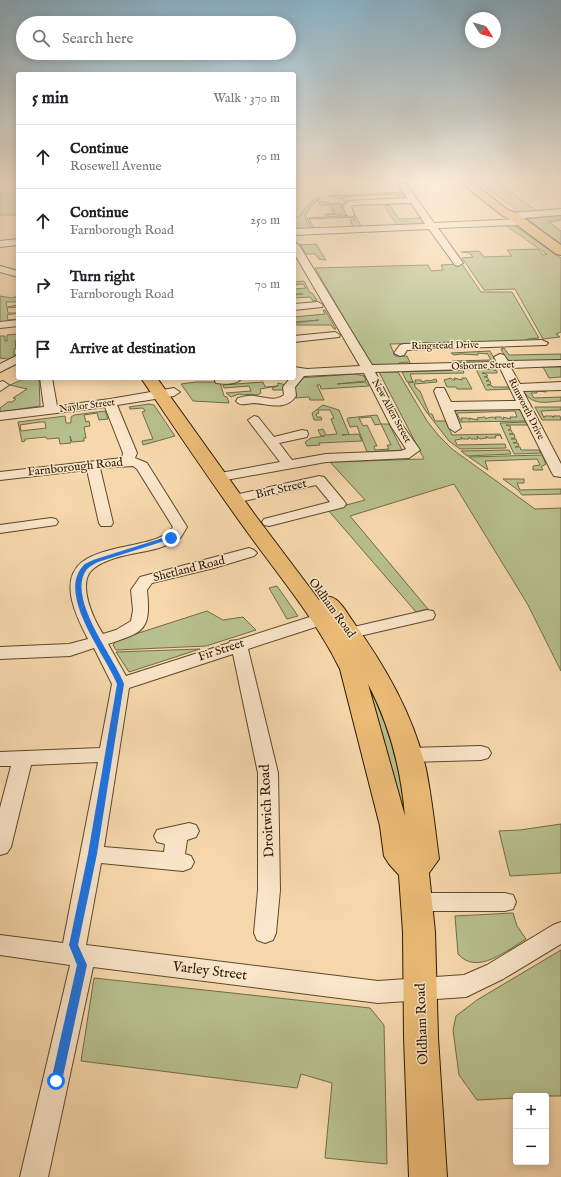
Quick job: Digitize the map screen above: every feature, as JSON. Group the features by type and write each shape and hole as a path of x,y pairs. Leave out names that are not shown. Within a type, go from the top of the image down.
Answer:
{"highway":[{"path":"540,236 561,251"},
{"name":"Oldham Road","path":"161,386 242,498 341,647 352,669 394,826 399,856 414,870 421,988 428,1177"},
{"name":"Oldham Road","path":"242,498 268,522 351,633 378,676 401,729 409,756 418,804 424,859 414,870"}],"street":[{"path":"438,236 458,264"},
{"path":"0,244 16,242"},
{"name":"New Allen Street","path":"226,476 326,458 404,454 413,450 397,426 367,369 296,252"},
{"path":"0,269 16,273"},
{"path":"296,307 318,305"},
{"path":"0,325 16,323"},
{"path":"296,339 335,335"},
{"name":"Ringstead Drive","path":"403,362 404,347 542,343"},
{"name":"Ringstead Drive","path":"494,345 504,365"},
{"path":"0,369 16,359"},
{"name":"Osborne Street","path":"297,372 367,369 403,362 504,365 561,363"},
{"name":"Rimworth Drive","path":"504,365 523,405 559,473"},
{"path":"46,380 51,410"},
{"path":"242,401 252,398 276,402 287,400 290,396 289,387 293,380"},
{"name":"Naylor Street","path":"0,416 110,404 161,386"},
{"path":"515,388 561,386"},
{"path":"440,391 455,428"},
{"path":"110,404 130,453 128,461"},
{"path":"446,406 523,405"},
{"path":"254,420 288,464"},
{"path":"270,441 302,434"},
{"path":"109,437 122,435"},
{"name":"Farnborough Road","path":"0,476 128,461 142,466 180,527 178,532 171,538 106,557 90,564 82,570 79,581 80,598 89,627 117,673 121,684"},
{"path":"93,464 106,523"},
{"name":"Birt Street","path":"242,498 319,480 340,504 268,522"},
{"path":"0,529 43,519"},
{"name":"Shetland Road","path":"98,642 122,634 139,623 141,610 139,590 146,580 156,576 209,565 249,553"},
{"path":"351,633 427,615"},
{"name":"Fir Street","path":"121,684 322,619"},
{"path":"0,653 63,651 98,642"},
{"name":"Droitwich Road","path":"236,646 241,652 268,773 269,890 265,933"},
{"path":"34,1177 82,965 74,945 92,854 121,684"},
{"path":"409,756 481,753"},
{"path":"0,759 109,755"},
{"path":"0,847 23,758"},
{"path":"92,854 178,862 177,834"},
{"path":"417,902 505,902"},
{"name":"Varley Street","path":"0,945 378,992 466,986 494,972 561,932"}],"green space":[{"path":"521,236 529,236 561,258 561,332 556,334 560,337 543,339 515,289 484,290 462,258 473,257 470,253 461,252 479,251 484,257 512,256 507,250 538,249 543,255 547,254"},
{"path":"549,236 561,236 561,245"},
{"path":"316,244 326,260 319,259 315,254 306,254 300,245"},
{"path":"462,264 481,292 512,292 539,338 528,339 525,341 390,344 395,356 407,356 411,365 407,362 399,363 400,365 372,366 315,268 428,265 431,271 443,270 441,265"},
{"path":"304,281 310,293 312,293 317,300 313,301 310,297 296,298 296,295 303,294 296,294 296,289 306,288 303,284 296,285 296,282"},
{"path":"0,296 12,298 16,297 16,302 6,302 7,307 16,305 16,307 7,308 8,313 16,313 7,315 8,320 16,319 16,321 0,323"},
{"path":"323,310 325,310 336,329 334,329 331,325 296,325 296,323 319,320 296,322 296,317 325,314"},
{"path":"16,334 16,348 14,349 14,355 16,354 16,357 8,359 0,358 0,336 5,336 5,341 7,341 7,335"},
{"path":"504,348 509,355 561,354 561,360 515,362 506,359 501,349"},
{"path":"490,351 495,360 490,363 454,364 453,361 491,360 487,353 478,353 478,355 454,355 451,353"},
{"path":"543,367 561,367 561,377 549,378"},
{"path":"476,369 491,369 497,371 497,373 482,373 488,376 484,377 487,377 489,380 486,381 490,381 491,384 487,385 491,385 493,387 508,387 510,389 486,390"},
{"path":"463,370 464,373 410,374 413,382 407,382 402,372"},
{"path":"379,372 398,372 427,421 452,449 535,509 561,508 561,671 528,605 454,484 350,516 428,609 416,612 328,510 365,500 330,462 424,459"},
{"path":"355,374 364,376 366,381 337,384 366,382 369,386 321,389 320,385 317,385 324,400 310,400 309,397 296,398 296,393 293,393 299,378"},
{"path":"451,378 453,380 455,380 454,378 462,380 462,378 466,378 472,389 447,387 444,380"},
{"path":"436,379 437,382 414,384 420,391 429,413 427,413 408,383 416,382 415,380 421,380 422,382"},
{"path":"21,380 39,380 40,406 0,412 0,408 8,402 12,402 16,399 13,398 27,389 10,385"},
{"path":"196,382 220,382 224,396 227,397 229,403 193,401 181,384"},
{"path":"263,382 265,387 276,386 260,389 261,393 257,395 239,394 231,397 226,393 251,391 249,386 224,388 223,385"},
{"path":"278,383 286,385 284,390 273,390 272,388 277,386"},
{"path":"546,389 546,392 537,391 537,393 531,393 534,398 561,397 561,401 540,402 531,399 524,392 527,390"},
{"path":"149,404 154,405 175,436 143,445 142,441 153,439 142,412 145,411 143,408 130,409 129,407"},
{"path":"323,405 339,410 349,434 342,435 359,434 362,441 319,443 320,445 307,446 305,442 311,438 325,436 321,436 318,430 323,429 326,435 337,434 331,419 334,418 330,410 318,410 319,413 316,414 317,417 321,417 322,420 314,420 312,413"},
{"path":"535,407 561,407 561,410 541,411 544,418 545,416 552,416 554,418 553,416 560,416 561,420 542,420"},
{"path":"459,409 517,409 521,411 525,421 459,422 455,412","holes":["515,411 517,417 510,417 511,419 503,417 504,419 501,417 495,417 496,419 493,417 486,419 485,417 477,418 478,420 461,418 462,420 460,420 457,413"]},
{"path":"105,411 108,419 99,420 97,413 84,415 86,422 89,421 90,426 84,427 86,438 84,438 84,441 72,442 70,436 71,443 60,444 59,438 47,439 46,437 25,439 25,441 22,442 18,422 65,416 66,423 71,423 71,417 74,415","holes":["45,422 46,428 21,431 20,425"]},
{"path":"428,414 432,414 435,421 446,421 452,435 500,434 502,439 500,435 495,436 496,438 488,438 486,436 487,438 480,439 477,436 478,439 471,439 469,437 469,439 463,439 461,437 462,439 455,440 457,445 505,444 506,448 460,449 449,441"},
{"path":"377,415 381,424 389,424 402,450 367,452 357,426 350,427 348,418","holes":["371,417 375,425 381,424 391,445 387,445 389,449 375,450 374,446 377,446 367,425 363,426 359,418"]},
{"path":"526,422 527,425 506,425 510,426 511,429 508,430 511,430 515,438 511,439 516,439 517,442 513,443 518,443 519,446 515,447 520,447 521,450 539,450 541,453 514,454 500,423"},
{"path":"509,450 511,454 467,456 461,451"},
{"path":"542,455 546,464 541,467 543,470 533,470 533,466 540,465 537,459 485,461 488,470 469,457"},
{"path":"503,479 524,479 524,483 517,483 520,490 561,489 561,494 522,495 518,490"},
{"path":"277,586 298,616 287,619 269,588"},
{"path":"207,611 223,620 243,617 256,630 206,646 116,650 113,645 117,640"},
{"path":"200,649 129,672 116,652"},
{"path":"368,674 400,753 416,855 367,695"},
{"path":"561,824 561,873 510,876 499,831 520,830"},
{"path":"513,913 517,926 526,939 492,959 483,962 466,960 458,954 455,916"},
{"path":"561,950 561,1096 549,1096 549,1093 513,1093 513,1098 477,1100 459,1075 453,1030 456,1016 477,1000"},
{"path":"94,978 370,1008 384,1025 387,1164 325,1158 332,1083 301,1074 297,1088 81,1061"}],"route":[{"path":"56,1081 82,965 74,945 92,854 98,810 121,684 117,673 92,632 85,616 80,598 80,574 85,567 95,561 171,538"}]}
